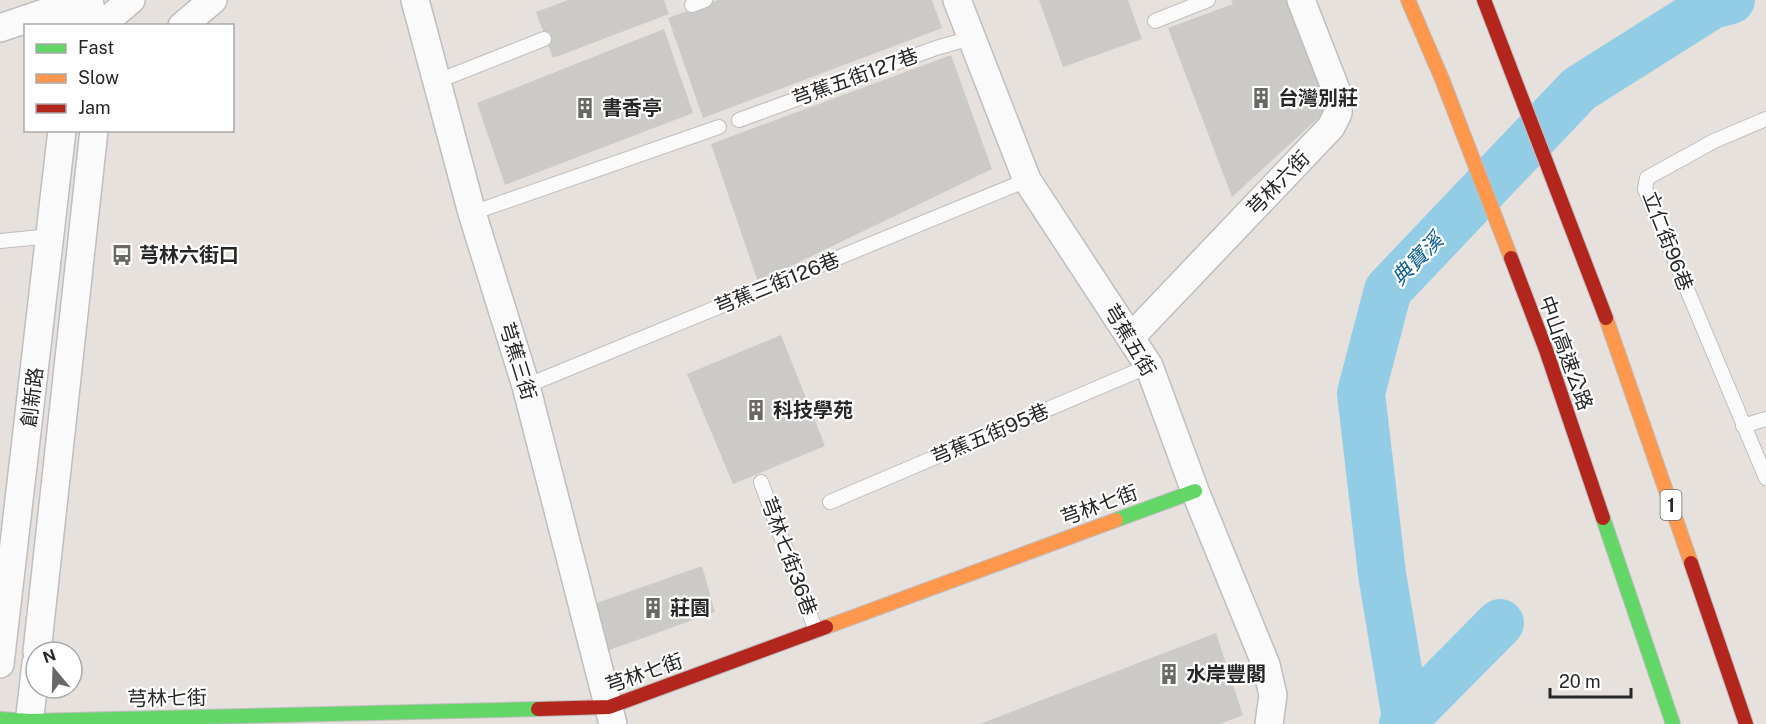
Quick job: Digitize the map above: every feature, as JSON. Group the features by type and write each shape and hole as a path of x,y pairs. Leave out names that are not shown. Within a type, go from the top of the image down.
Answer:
{"main road":[{"name":"中山高速公路","path":"1408,0 1442,79 1546,350 1672,724"},
{"name":"1","path":"1484,0 1595,286 1746,724"},
{"name":"芎林七街","path":"0,719 29,723 611,716 816,631 1195,491"}],"street":[{"path":"89,0 94,24"},
{"path":"102,24 131,0"},
{"path":"184,24 213,0"},
{"name":"芎蕉三街","path":"416,0 472,213 526,386 611,716"},
{"name":"芎蕉五街","path":"957,0 1027,180 1149,366 1195,491 1266,666 1273,695 1269,724"},
{"name":"芎林六街","path":"1131,337 1331,127 1338,112 1338,95 1300,0"},
{"path":"0,28 58,9 83,24"},
{"name":"創新路","path":"0,663 62,132"},
{"name":"創新路","path":"38,640 94,132"},
{"path":"29,723 32,700"}],"lane":[{"path":"692,5 705,0"},
{"path":"1155,21 1208,0"},
{"name":"芎蕉五街127巷","path":"739,120 936,48 971,38"},
{"path":"438,81 544,39"},
{"name":"立仁街96巷","path":"1766,119 1714,141 1647,178 1645,189 1766,478"},
{"path":"472,213 719,127"},
{"name":"芎蕉三街126巷","path":"526,386 1027,180"},
{"path":"0,242 51,236"},
{"name":"芎蕉五街95巷","path":"830,502 1149,366"},
{"path":"1743,426 1766,419"},
{"name":"芎林七街36巷","path":"761,482 816,631"}],"building":[{"path":"568,0 664,0 669,14 553,58 536,12"},
{"path":"718,0 932,0 942,28 703,118 668,18"},
{"path":"1039,0 1128,0 1142,39 1063,67"},
{"name":"台灣別莊","path":"1231,0 1297,0 1328,109 1232,197 1168,28 1233,4"},
{"name":"書香亭","path":"664,29 693,113 505,185 477,103"},
{"path":"951,55 992,169 758,282 711,144"},
{"name":"科技學苑","path":"781,335 825,446 733,484 687,374"},
{"name":"莊園","path":"702,566 715,612 607,651 591,605"},
{"name":"水岸豐閣","path":"1216,633 1243,715 1220,724 980,724"}],"waterway":[{"name":"典寶溪","path":"1403,724 1406,718 1382,574 1361,393 1388,290 1579,89 1712,5 1731,0"},
{"path":"1406,718 1500,623"}],"traffic: fast":[{"path":"1116,520 1195,491"},
{"path":"1603,518 1673,724"},
{"path":"0,719 30,721 538,709"}],"traffic: slow":[{"path":"1408,0 1442,79 1511,258"},
{"path":"1606,318 1691,563"},
{"path":"826,627 1116,520"}],"traffic: jam":[{"path":"1484,0 1606,318"},
{"path":"1511,258 1546,350 1603,518"},
{"path":"1691,563 1746,724"},
{"path":"538,709 609,707 826,627"}],"place":[{"name":"台灣別莊","path":"1261,98"},
{"name":"書香亭","path":"585,108"},
{"name":"芎林六街口","path":"122,255"},
{"name":"科技學苑","path":"756,410"},
{"name":"莊園","path":"653,608"},
{"name":"水岸豐閣","path":"1169,674"}]}
